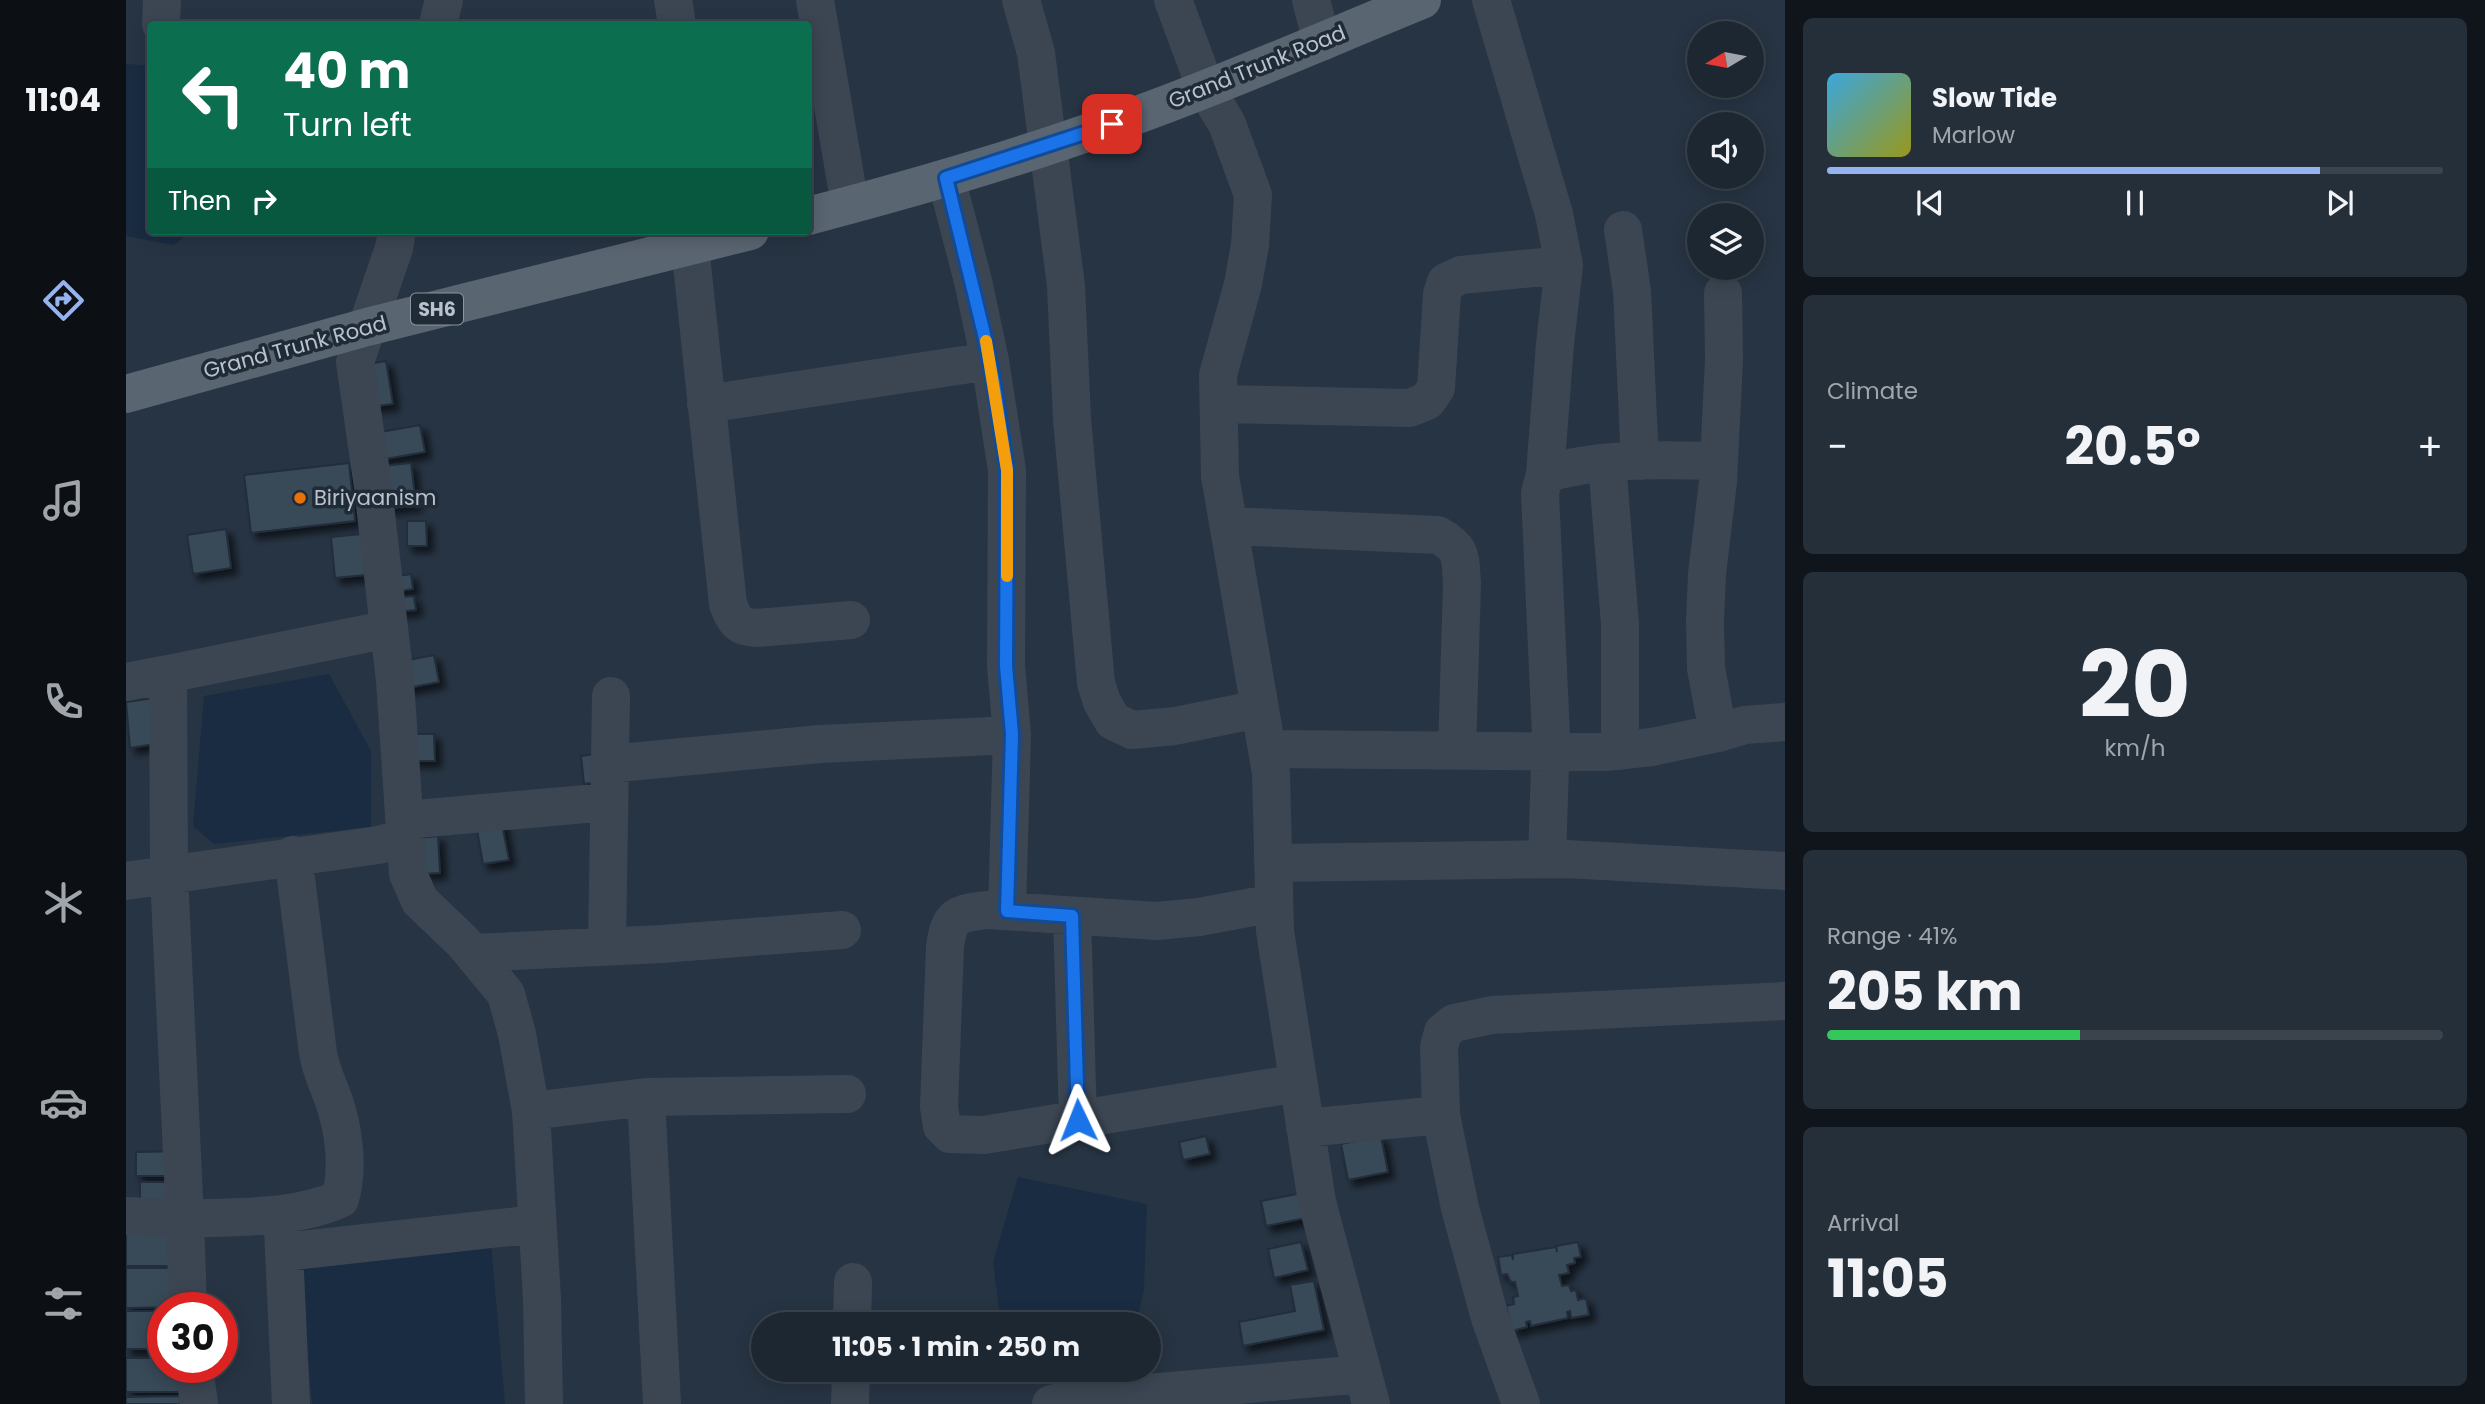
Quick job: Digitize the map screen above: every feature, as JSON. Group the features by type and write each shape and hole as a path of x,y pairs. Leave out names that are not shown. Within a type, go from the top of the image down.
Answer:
{"main road":[{"name":"Grand Trunk Road","path":"812,215 946,178 1046,146 1206,89 1418,1"},
{"name":"Grand Trunk Road","path":"126,394 367,327 727,235"}],"street":[{"path":"161,21 162,0"},
{"path":"439,21 444,0"},
{"path":"673,0 676,21"},
{"path":"815,0 850,205"},
{"path":"1021,0 1036,53 1066,286 1072,419 1096,683 1101,702 1112,721 1132,730 1175,726 1259,709"},
{"path":"1051,1404 1068,1400 1367,1389 1317,1202 1305,1128 1275,931 1271,773 1220,477 1218,375 1243,284 1250,245 1253,195 1227,124 1206,89 1173,0"},
{"path":"1311,0 1322,42"},
{"path":"1492,0 1554,214 1564,265 1541,493 1551,752 1547,859"},
{"path":"946,178 973,281 990,361 1007,470 1006,666 1012,734 1007,911"},
{"path":"1620,751 1623,462 1632,292 1623,230"},
{"path":"396,235 355,362 389,629 408,874 420,901 472,953 506,994 517,1034 531,1111 542,1299 544,1404"},
{"path":"690,246 728,604 734,620 744,627 757,628 851,620"},
{"path":"1219,404 1409,408 1427,401 1436,388 1441,294 1446,282 1461,275 1564,265"},
{"path":"1718,733 1706,668 1705,621 1707,574 1719,461 1724,360 1723,293"},
{"path":"706,404 990,361"},
{"path":"1545,474 1573,465 1719,461"},
{"path":"1229,526 1438,535 1454,544 1460,559 1462,583 1457,751"},
{"path":"126,681 389,629"},
{"path":"168,674 169,875 187,1292"},
{"path":"607,946 611,696"},
{"path":"1266,749 1620,751 1652,747 1745,725 1785,722"},
{"path":"608,764 820,744 1012,734"},
{"path":"126,881 293,855 378,845 405,829 608,802"},
{"path":"126,1216 185,1219 282,1214 323,1206 340,1199 345,1179 341,1127 333,1098 323,1077 318,1054 293,855"},
{"path":"1273,863 1547,859 1785,871"},
{"path":"1274,904 1157,921 988,909 966,912 955,917 948,926 939,1107 942,1126 950,1134 984,1135 1298,1083"},
{"path":"1072,916 1078,1120"},
{"path":"472,953 842,930"},
{"path":"1521,1404 1489,1318 1460,1208 1441,1115 1439,1047 1443,1032 1454,1023 1492,1015 1785,1003"},
{"path":"531,1111 646,1097 847,1094"},
{"path":"646,1097 662,1404"},
{"path":"1305,1128 1441,1115"},
{"path":"282,1214 291,1404"},
{"path":"284,1252 537,1224"},
{"path":"852,1312 853,1282"},
{"path":"849,1404 850,1382"},
{"path":"196,1383 198,1404"}],"water":[{"path":"126,64 147,66 147,235 186,235 174,245 126,236"},
{"path":"329,674 371,751 371,827 214,844 193,826 204,696"},
{"path":"1018,1177 1147,1204 1144,1289 1139,1312 999,1312 993,1262"},
{"path":"489,1220 505,1404 312,1404 297,1237"}],"building":[{"path":"386,361 393,404 370,407 363,365"},
{"path":"420,425 425,452 380,460 375,433"},
{"name":"Biriyaanism","path":"349,463 355,521 251,533 244,475"},
{"path":"411,463 416,505 385,509 381,466"},
{"path":"407,521 426,521 427,546 407,546"},
{"path":"226,529 231,568 193,574 187,535"},
{"path":"362,534 366,575 335,578 331,537"},
{"path":"411,574 413,589 394,592 391,577"},
{"path":"414,596 416,610 393,612 392,598"},
{"path":"434,655 439,682 403,689 398,662"},
{"path":"154,698 161,743 130,748 126,702"},
{"path":"408,734 434,734 435,761 409,761"},
{"path":"595,754 598,782 584,784 581,756"},
{"path":"501,819 509,860 483,864 476,824"},
{"path":"438,836 440,873 422,874 419,838"},
{"path":"1206,1136 1210,1154 1183,1160 1179,1142"},
{"path":"1381,1136 1388,1172 1348,1180 1341,1144"},
{"path":"183,1151 183,1176 136,1176 136,1152"},
{"path":"140,1182 180,1182 180,1206 140,1206"},
{"path":"1307,1192 1311,1217 1266,1226 1261,1201"},
{"path":"126,1226 177,1227 178,1266 126,1266"},
{"path":"1301,1242 1308,1270 1274,1278 1268,1249"},
{"path":"1578,1242 1581,1257 1574,1258 1575,1263 1567,1265 1569,1273 1559,1275 1562,1286 1569,1285 1571,1291 1576,1290 1578,1300 1586,1298 1589,1315 1571,1318 1570,1311 1567,1312 1568,1318 1531,1326 1530,1321 1526,1322 1527,1327 1512,1331 1506,1306 1514,1304 1513,1297 1518,1296 1515,1282 1511,1282 1507,1274 1501,1275 1498,1257 1512,1255 1513,1260 1513,1254 1556,1247 1557,1252 1556,1246"},
{"path":"126,1268 180,1268 180,1292 147,1292 147,1308 126,1308"},
{"path":"1314,1281 1324,1330 1243,1346 1239,1322 1295,1311 1290,1285"},
{"path":"126,1311 147,1311 147,1349 126,1349"},
{"path":"126,1358 147,1358 147,1383 183,1383 183,1392 126,1392"},
{"path":"181,1396 181,1404 126,1404 126,1397"}],"slow traffic":[{"path":"986,341 1007,470 1007,576"}],"place":[{"name":"Biriyaanism","path":"300,498"}],"route":[{"path":"1078,1120 1072,916 1007,911 1012,734 1006,666 1007,470 994,384 973,281 946,178 1112,124"}]}
